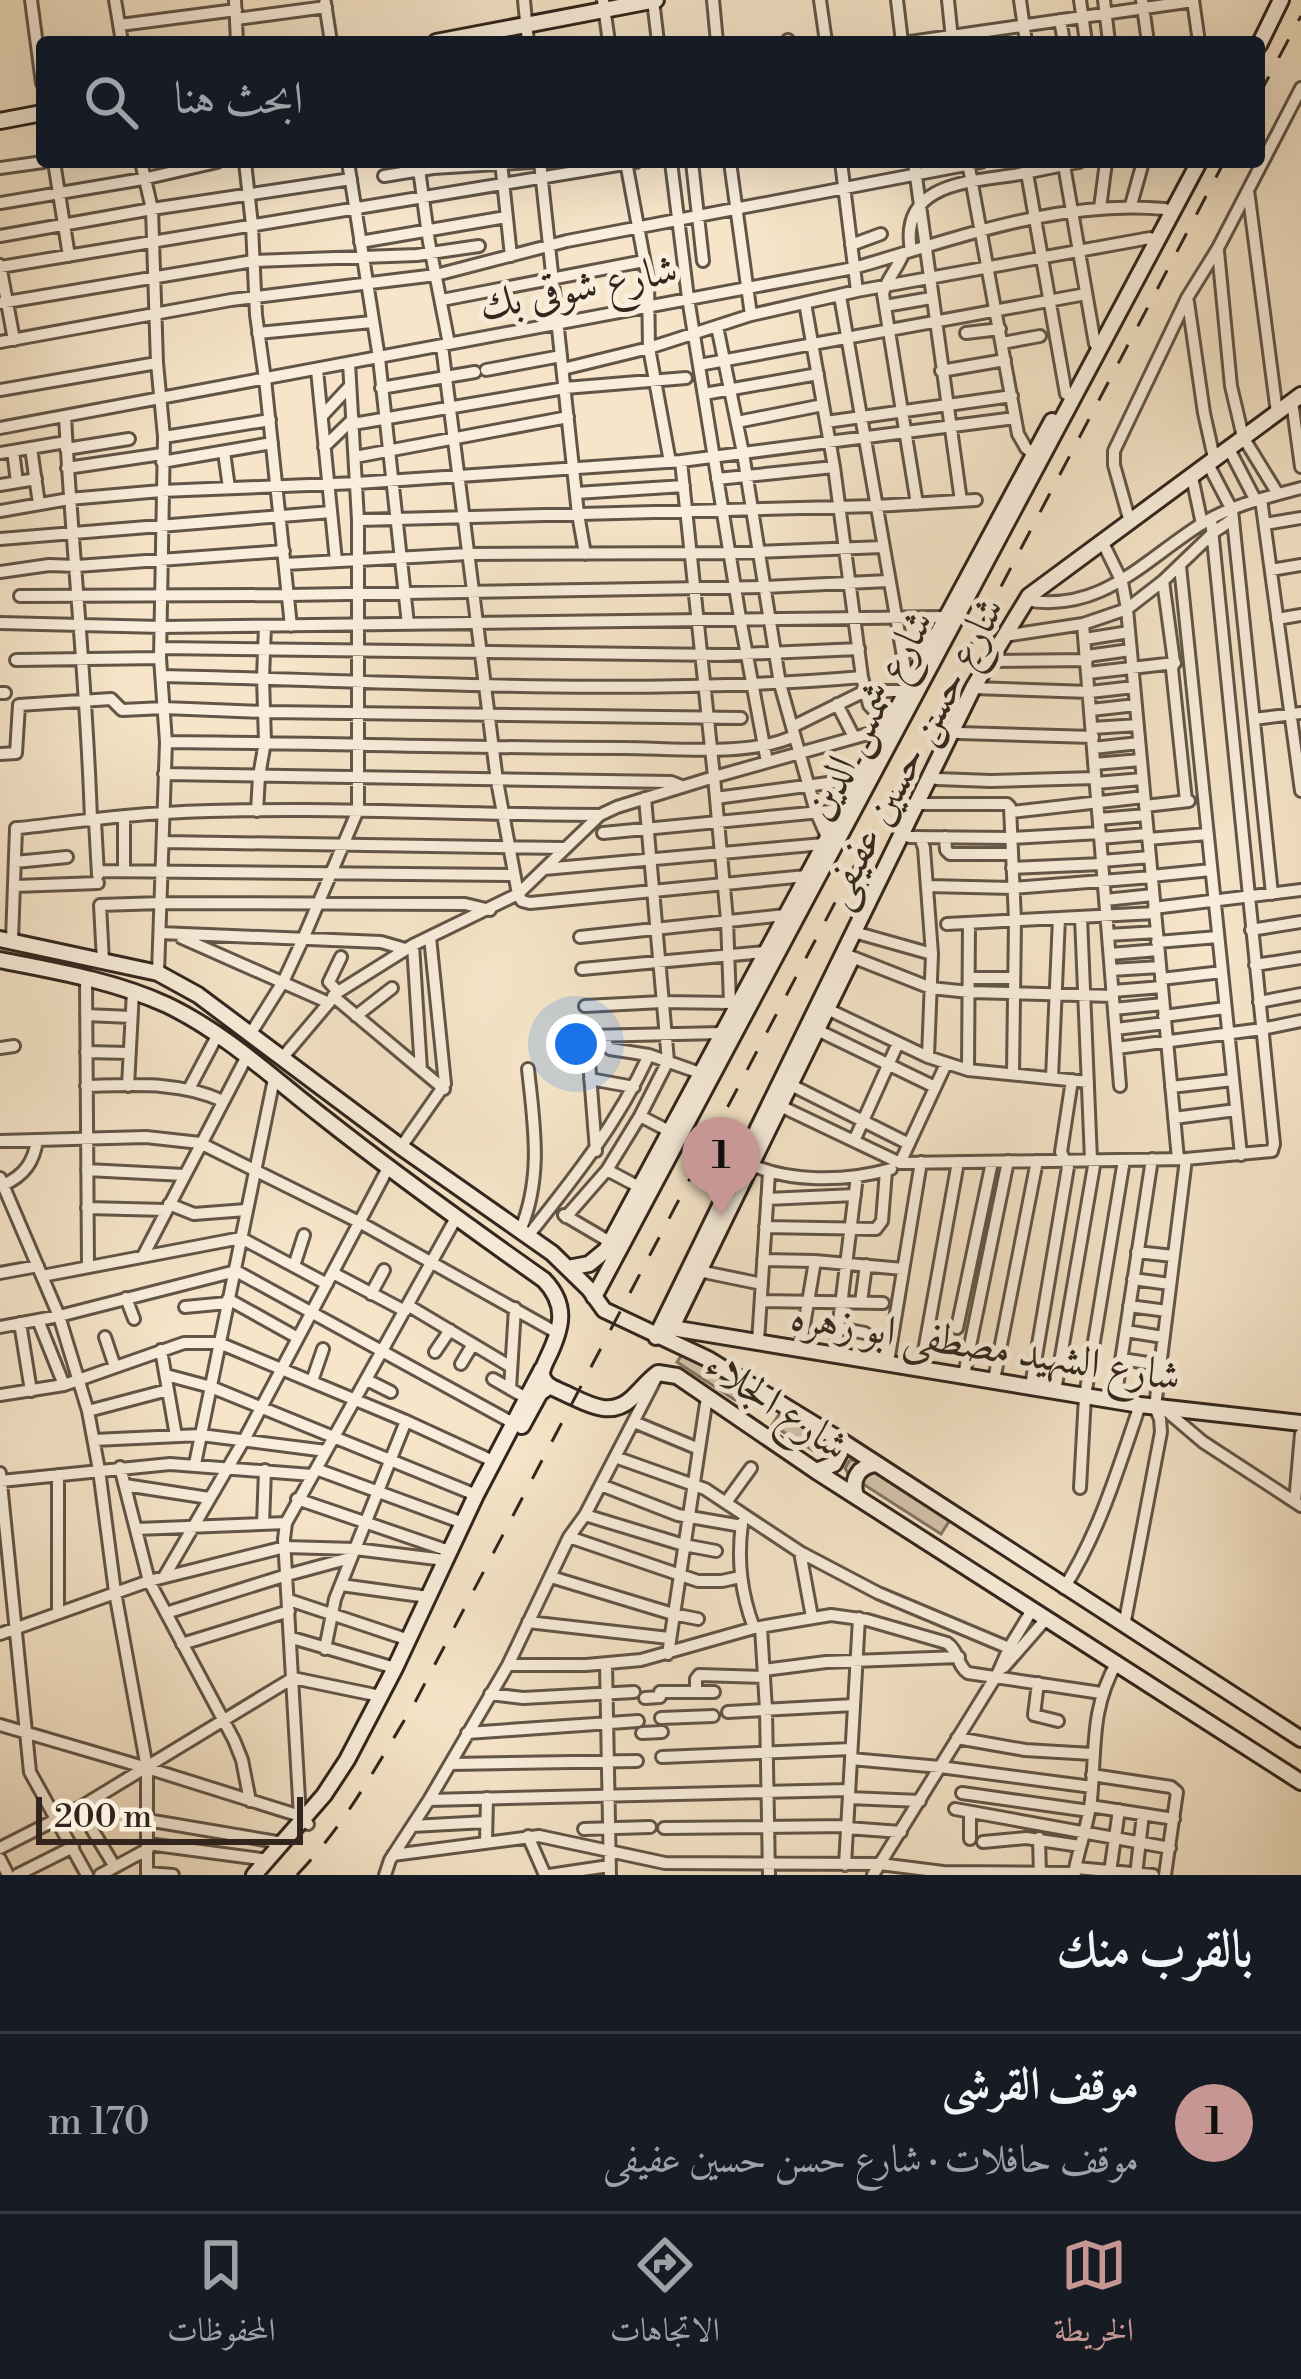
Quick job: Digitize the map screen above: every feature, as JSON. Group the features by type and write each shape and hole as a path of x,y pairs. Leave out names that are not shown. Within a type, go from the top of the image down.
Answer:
{"street":[{"path":"31,0 36,38"},
{"path":"115,0 121,36"},
{"path":"524,0 527,34 604,5 654,0 657,36"},
{"path":"713,0 716,36"},
{"path":"820,0 825,36"},
{"path":"897,0 905,36"},
{"path":"948,0 952,36"},
{"path":"1020,0 1025,36"},
{"path":"1080,0 1084,36"},
{"path":"1262,36 1271,0"},
{"path":"1255,36 1281,0"},
{"path":"967,36 1082,17 1105,7 1193,1 1198,36"},
{"path":"119,25 325,4 330,36"},
{"path":"1143,4 1147,36"},
{"path":"604,5 608,36"},
{"path":"1060,20 1063,36"},
{"path":"1265,157 1301,88"},
{"path":"0,121 36,114"},
{"path":"0,168 36,163"},
{"path":"55,168 69,256"},
{"path":"142,168 152,209 164,437 161,653 166,742 161,903 166,933 158,973"},
{"path":"0,203 191,168"},
{"path":"246,168 254,296 291,626"},
{"path":"349,168 379,358 408,624"},
{"path":"384,176 412,168"},
{"path":"419,168 442,300 446,377 488,715 518,894 530,903 806,876"},
{"path":"502,168 511,256"},
{"path":"541,168 585,554"},
{"path":"14,340 3,302 0,267 597,168"},
{"path":"585,1006 739,1004 729,955 684,486 654,382 648,280 628,168"},
{"path":"672,168 722,510 767,762"},
{"path":"693,168 703,261"},
{"path":"731,168 751,315"},
{"path":"842,168 857,292"},
{"path":"0,342 254,296 436,275 548,246 844,188 915,168 961,501"},
{"path":"973,168 1020,439 1037,458"},
{"path":"917,504 884,287 907,253 919,205 934,193 1038,168"},
{"path":"1064,168 1095,344"},
{"path":"1100,208 1105,168"},
{"path":"1131,206 1141,168"},
{"name":"شارع شمس الدين","path":"593,1297 765,952 890,726 944,617 1037,458 1186,168"},
{"name":"شارع شمس الدين","path":"610,1242 1196,168"},
{"path":"1130,522 1114,451 1187,298 1259,168"},
{"path":"1027,173 1066,394"},
{"path":"0,236 351,179"},
{"path":"1248,190 1277,412"},
{"name":"شارع شوقى بك","path":"0,428 854,268 1034,219 1100,208 1165,208"},
{"path":"360,242 506,217"},
{"path":"851,245 881,234"},
{"path":"381,388 649,348 805,303 1150,238"},
{"path":"3,302 253,262 431,254 479,246"},
{"path":"1218,248 1231,386 1243,437 1278,494"},
{"path":"442,300 644,261"},
{"path":"699,365 1086,294"},
{"path":"166,742 763,747 865,691 906,688 840,296"},
{"path":"885,306 931,298"},
{"path":"1187,298 1211,461 1232,514 1272,894"},
{"path":"805,303 834,466 865,691 872,710 890,726"},
{"path":"258,333 373,322"},
{"path":"544,869 825,841 781,684 717,326"},
{"path":"966,333 1000,329"},
{"path":"1002,343 1040,336"},
{"path":"941,371 1005,360"},
{"path":"0,390 157,363"},
{"path":"251,1033 283,982 358,810 359,560 349,364"},
{"path":"317,370 336,561"},
{"path":"704,394 818,374"},
{"path":"325,447 353,421 565,388 686,379"},
{"path":"322,416 350,386"},
{"path":"826,422 1012,397"},
{"path":"1297,398 1301,467"},
{"name":"شارع حسن حسين عفيفى","path":"663,1333 976,689 1033,597 1297,398"},
{"path":"736,422 823,405"},
{"path":"64,416 98,877"},
{"path":"355,457 568,417"},
{"path":"0,511 161,490 357,483 676,462 1016,418"},
{"path":"164,437 270,420"},
{"path":"17,482 7,452 129,439"},
{"path":"67,468 272,443"},
{"path":"31,448 39,504"},
{"path":"1229,449 1258,500 1264,524 1284,667 1296,713 1301,791"},
{"path":"224,452 229,488"},
{"path":"256,466 274,464"},
{"path":"717,478 834,466"},
{"path":"800,470 801,484"},
{"path":"747,1163 769,1173 822,1178 886,1171 900,1163 1151,1160 1273,1151 1209,525 1192,477"},
{"path":"0,485 35,479"},
{"path":"576,493 684,486"},
{"path":"1033,597 1074,599 1122,582 1209,525 1258,500 1301,488"},
{"path":"358,520 976,500"},
{"path":"0,539 331,512"},
{"path":"1264,524 1301,518"},
{"path":"1008,636 1083,624 1126,608 1180,566 1209,525"},
{"path":"1064,1588 1086,1553 1152,1407 1182,1159 1174,1118 1126,608 1122,582 1103,543"},
{"path":"0,572 162,558 336,561 468,554 692,554 883,547"},
{"path":"1180,566 1241,1155"},
{"path":"1271,570 1301,566"},
{"path":"20,596 288,595 888,580"},
{"path":"1163,581 1186,801"},
{"path":"1277,619 1301,615"},
{"path":"0,623 162,627 944,617"},
{"path":"1083,624 1120,1086"},
{"path":"257,811 265,742 265,626"},
{"path":"1085,639 1129,632"},
{"path":"16,660 264,649 702,655 859,650"},
{"path":"1088,663 1130,650"},
{"path":"993,662 1132,668 1190,661"},
{"path":"1284,667 1301,664"},
{"path":"162,676 704,686 862,676"},
{"path":"976,689 1090,692 1134,687"},
{"name":"شارع حسن حسين عفيفى","path":"858,933 915,837 921,803 937,779 976,689"},
{"path":"0,754 15,755 19,705 114,700 122,710 741,718"},
{"path":"837,704 854,737"},
{"path":"1091,710 1136,705"},
{"path":"1254,719 1296,713"},
{"path":"1093,738 1138,724"},
{"path":"254,1875 266,1868 347,1760 542,1370 559,1334 561,1309 544,1280 186,1015 133,991 8,962 13,952 16,828 162,813 358,810 600,815 714,776 890,726"},
{"path":"959,733 1139,743"},
{"path":"1234,756 1258,754"},
{"path":"1094,764 1141,760"},
{"path":"164,774 670,782 682,787"},
{"path":"716,798 858,779"},
{"path":"937,779 1142,779"},
{"path":"566,1216 608,1170 668,1061 646,798"},
{"path":"1099,819 1145,806 1204,800"},
{"path":"921,803 1009,808 1097,802 1145,806"},
{"path":"1009,808 1015,920 1013,1074"},
{"path":"603,833 841,811"},
{"path":"283,1057 332,997 409,947 518,894 600,815"},
{"path":"124,818 124,872"},
{"path":"915,837 1207,833"},
{"path":"915,837 924,848 932,954 928,1057"},
{"path":"945,837 950,854 1011,854"},
{"path":"164,842 565,848"},
{"path":"16,862 67,857"},
{"path":"1012,868 1150,857"},
{"path":"927,886 1013,888 1211,870"},
{"path":"15,886 163,871 514,875"},
{"path":"947,924 1107,916 1154,906 1301,890"},
{"path":"1105,900 1154,906"},
{"path":"104,961 100,905 465,904 490,910"},
{"path":"580,937 784,916"},
{"path":"1030,1387 1068,1167 1061,1152 1080,1081 1081,917"},
{"path":"1052,1078 1059,918"},
{"path":"968,1070 969,922"},
{"path":"1251,930 1301,922"},
{"path":"166,933 409,947"},
{"path":"166,933 283,982 332,997 444,1089"},
{"path":"858,933 932,954"},
{"path":"1108,935 1158,942"},
{"path":"401,1148 444,1089 430,937"},
{"path":"1110,954 1158,942 1218,937"},
{"name":"شارع الجلاء","path":"10,941 158,973 198,995 401,1148 521,1231 568,1268 604,1310 663,1333 840,1440 1301,1739"},
{"path":"409,947 421,1070"},
{"path":"582,968 765,952"},
{"path":"848,956 931,988 1113,999 1164,1014"},
{"path":"332,997 329,984 341,957"},
{"path":"1255,965 1301,958"},
{"path":"319,967 334,973"},
{"path":"1111,970 1161,978 1222,972"},
{"path":"86,978 88,1267"},
{"path":"969,978 1014,978"},
{"path":"1113,999 1161,978"},
{"path":"356,1016 392,988"},
{"path":"128,1085 133,991"},
{"path":"1259,1002 1301,994"},
{"path":"823,1007 946,1064 1080,1081"},
{"path":"1116,1029 1164,1014 1226,1009"},
{"path":"86,1016 131,1017"},
{"path":"1117,1048 1301,1021"},
{"path":"812,1028 935,1087"},
{"name":"شارع حسن حسين عفيفى","path":"776,1104 791,1085 812,1028"},
{"path":"596,1151 586,1036 722,1033"},
{"path":"189,1089 217,1036"},
{"path":"606,1036 610,1049 649,1054 700,1073"},
{"path":"854,1141 898,1043"},
{"path":"0,1048 14,1046"},
{"path":"86,1052 129,1053"},
{"path":"498,1248 503,1233 521,1231 550,1208 596,1151 649,1054"},
{"path":"142,1256 247,1058"},
{"path":"900,1163 946,1064"},
{"path":"1055,1390 1093,1160 1080,1064"},
{"path":"521,1231 537,1159 528,1069"},
{"path":"195,1464 274,1079"},
{"path":"590,1079 634,1087"},
{"path":"1171,1087 1233,1080"},
{"path":"791,1085 909,1144"},
{"path":"86,1086 189,1089 223,1101"},
{"path":"776,1104 900,1163"},
{"path":"1174,1118 1236,1110"},
{"path":"640,1116 669,1131"},
{"path":"18,1121 20,1140"},
{"path":"0,1141 146,1138 200,1142 359,1222 559,1334"},
{"path":"37,1140 31,1163 14,1180 2,1182 6,1209 40,1271 81,1381 147,1768 147,1874 173,1875"},
{"path":"1080,1488 1085,1396 1124,1160"},
{"path":"1115,1400 1151,1160"},
{"path":"964,1376 1008,1161"},
{"path":"994,1381 1037,1161"},
{"path":"888,1362 921,1162"},
{"path":"921,1368 958,1162"},
{"path":"957,1328 992,1162"},
{"name":"شارع حسن حسين عفيفى","path":"663,1333 699,1271 747,1163"},
{"path":"164,1576 262,1408 388,1168"},
{"path":"87,1170 184,1175"},
{"path":"608,1170 639,1186"},
{"path":"765,1227 874,1230 881,1224 886,1171"},
{"path":"758,1342 769,1173"},
{"path":"835,1354 857,1176"},
{"path":"767,1199 855,1195"},
{"path":"304,1820 286,1522 432,1262 462,1222 479,1221 485,1206"},
{"path":"87,1208 168,1207 194,1214 246,1210"},
{"path":"550,1208 610,1242 595,1261 568,1268"},
{"path":"294,1266 304,1235"},
{"path":"0,1273 88,1267 241,1238 294,1266 407,1308 511,1367"},
{"path":"1137,1252 1173,1256"},
{"path":"763,1260 903,1269"},
{"path":"800,1349 815,1261"},
{"path":"861,1302 866,1265"},
{"path":"469,1282 477,1268"},
{"path":"371,1294 384,1270"},
{"path":"0,1327 234,1271 513,1423"},
{"path":"699,1271 762,1284"},
{"path":"1050,1272 1075,1275"},
{"path":"1133,1279 1170,1284"},
{"path":"126,1298 134,1319"},
{"path":"760,1300 883,1303"},
{"path":"185,1307 228,1301 298,1338"},
{"path":"1129,1306 1166,1311"},
{"path":"510,1389 514,1308"},
{"path":"38,1319 64,1385"},
{"path":"20,1323 31,1391"},
{"path":"839,1328 865,1334"},
{"path":"435,1352 450,1330"},
{"path":"1126,1331 1163,1337"},
{"name":"شارع الشهيد مصطفى ابو زهره","path":"663,1333 758,1342 1152,1407 1301,1423"},
{"path":"105,1337 116,1367"},
{"path":"0,1395 81,1381 161,1350 196,1342 219,1343 493,1461"},
{"path":"461,1364 473,1344"},
{"path":"26,1357 48,1346"},
{"path":"312,1381 322,1349"},
{"path":"161,1350 176,1436"},
{"path":"1122,1359 1160,1365"},
{"path":"266,1868 341,1781 385,1708 501,1465 540,1394 550,1386 542,1370"},
{"path":"385,1875 508,1665 569,1537 658,1373"},
{"name":"شارع الجلاء","path":"550,1386 611,1409 630,1400 658,1373 677,1376 816,1471 1301,1782"},
{"path":"166,1376 211,1387 476,1496"},
{"path":"493,1379 526,1398"},
{"path":"367,1380 391,1392"},
{"path":"88,1411 168,1390"},
{"path":"668,1654 707,1397"},
{"path":"1152,1407 1298,1504"},
{"path":"1124,1626 1161,1432 1160,1418 1152,1407"},
{"path":"668,1436 674,1420"},
{"path":"325,1649 340,1586 406,1421"},
{"path":"634,1422 699,1449"},
{"path":"1298,1504 1301,1434"},
{"path":"94,1440 201,1435 326,1451"},
{"path":"816,1471 834,1464 840,1440"},
{"path":"615,1457 693,1485 727,1502 743,1520 878,1593 1009,1648"},
{"path":"87,1875 31,1777 16,1628 6,1601 0,1478 195,1464 314,1472 463,1523"},
{"path":"856,1496 857,1474 876,1464"},
{"path":"120,1467 149,1581 242,1760 250,1801"},
{"path":"727,1502 751,1468"},
{"path":"263,1524 265,1470"},
{"path":"58,1474 58,1612"},
{"path":"125,1485 209,1498"},
{"path":"601,1485 688,1517 743,1520"},
{"path":"297,1499 447,1555"},
{"path":"585,1515 716,1551"},
{"path":"743,1520 740,1577 745,1603 758,1627 764,1674 769,1870"},
{"path":"136,1529 286,1522"},
{"path":"569,1537 706,1582 740,1577"},
{"path":"0,1634 164,1576 285,1547 352,1554 447,1555"},
{"path":"800,1552 812,1617"},
{"path":"166,1613 352,1554"},
{"path":"551,1577 698,1619"},
{"path":"340,1586 428,1597"},
{"path":"844,1865 856,1660 863,1619 878,1593"},
{"path":"182,1644 289,1605 331,1612 409,1640"},
{"path":"876,1870 1009,1648 1039,1615"},
{"path":"997,1675 1029,1641 1039,1615"},
{"path":"508,1665 606,1664 668,1654 758,1627 831,1616 863,1619 947,1643 968,1673 1102,1693"},
{"path":"528,1622 670,1638"},
{"path":"292,1638 395,1668"},
{"path":"696,1692 698,1675 764,1674 856,1660 959,1657"},
{"path":"0,1661 19,1660"},
{"path":"1075,1872 1090,1808 1092,1754 1102,1693 1118,1662"},
{"path":"606,1664 609,1864"},
{"path":"0,1848 79,1808 293,1678 380,1696"},
{"path":"1038,1683 1034,1715 1058,1721"},
{"path":"490,1694 523,1698 714,1692"},
{"path":"728,1712 854,1705"},
{"path":"467,1733 606,1723 640,1727 713,1716"},
{"path":"0,1725 304,1820"},
{"path":"957,1738 1025,1750 1092,1754"},
{"path":"662,1757 851,1754 1175,1789 1178,1796 1165,1875"},
{"path":"449,1764 637,1761"},
{"path":"429,1800 768,1791 920,1801"},
{"path":"962,1793 1174,1819"},
{"path":"486,1842 487,1798"},
{"path":"79,1808 118,1869"},
{"path":"955,1809 1009,1818 1082,1839"},
{"path":"1109,1872 1119,1810"},
{"path":"970,1811 982,1840"},
{"path":"1136,1874 1143,1814"},
{"path":"982,1840 990,1815"},
{"path":"1009,1818 1010,1838"},
{"path":"147,1820 283,1844"},
{"path":"412,1826 486,1822"},
{"path":"584,1828 650,1827"},
{"path":"664,1828 847,1827 901,1832"},
{"path":"393,1855 528,1836 561,1839 609,1864"},
{"path":"528,1836 547,1875 647,1861 700,1870 811,1870 844,1865 943,1873 1153,1875"},
{"path":"1039,1838 1040,1875"},
{"path":"982,1840 1114,1838 1170,1848"},
{"path":"0,1858 13,1875 73,1847"},
{"path":"100,1875 118,1869 148,1847 266,1868"},
{"path":"647,1861 648,1875"}],"shaded area":[{"path":"683,1353 741,1391 735,1400 677,1362"},
{"path":"780,1413 824,1441 823,1451 814,1451 772,1425"},
{"path":"850,1460 950,1520 941,1534 849,1475 845,1468"}],"railway":[{"path":"1265,84 1301,16"},
{"path":"297,1875 345,1815 413,1706 1221,168"}],"place":[{"name":"موقف القرشى","path":"721,1216"}]}
